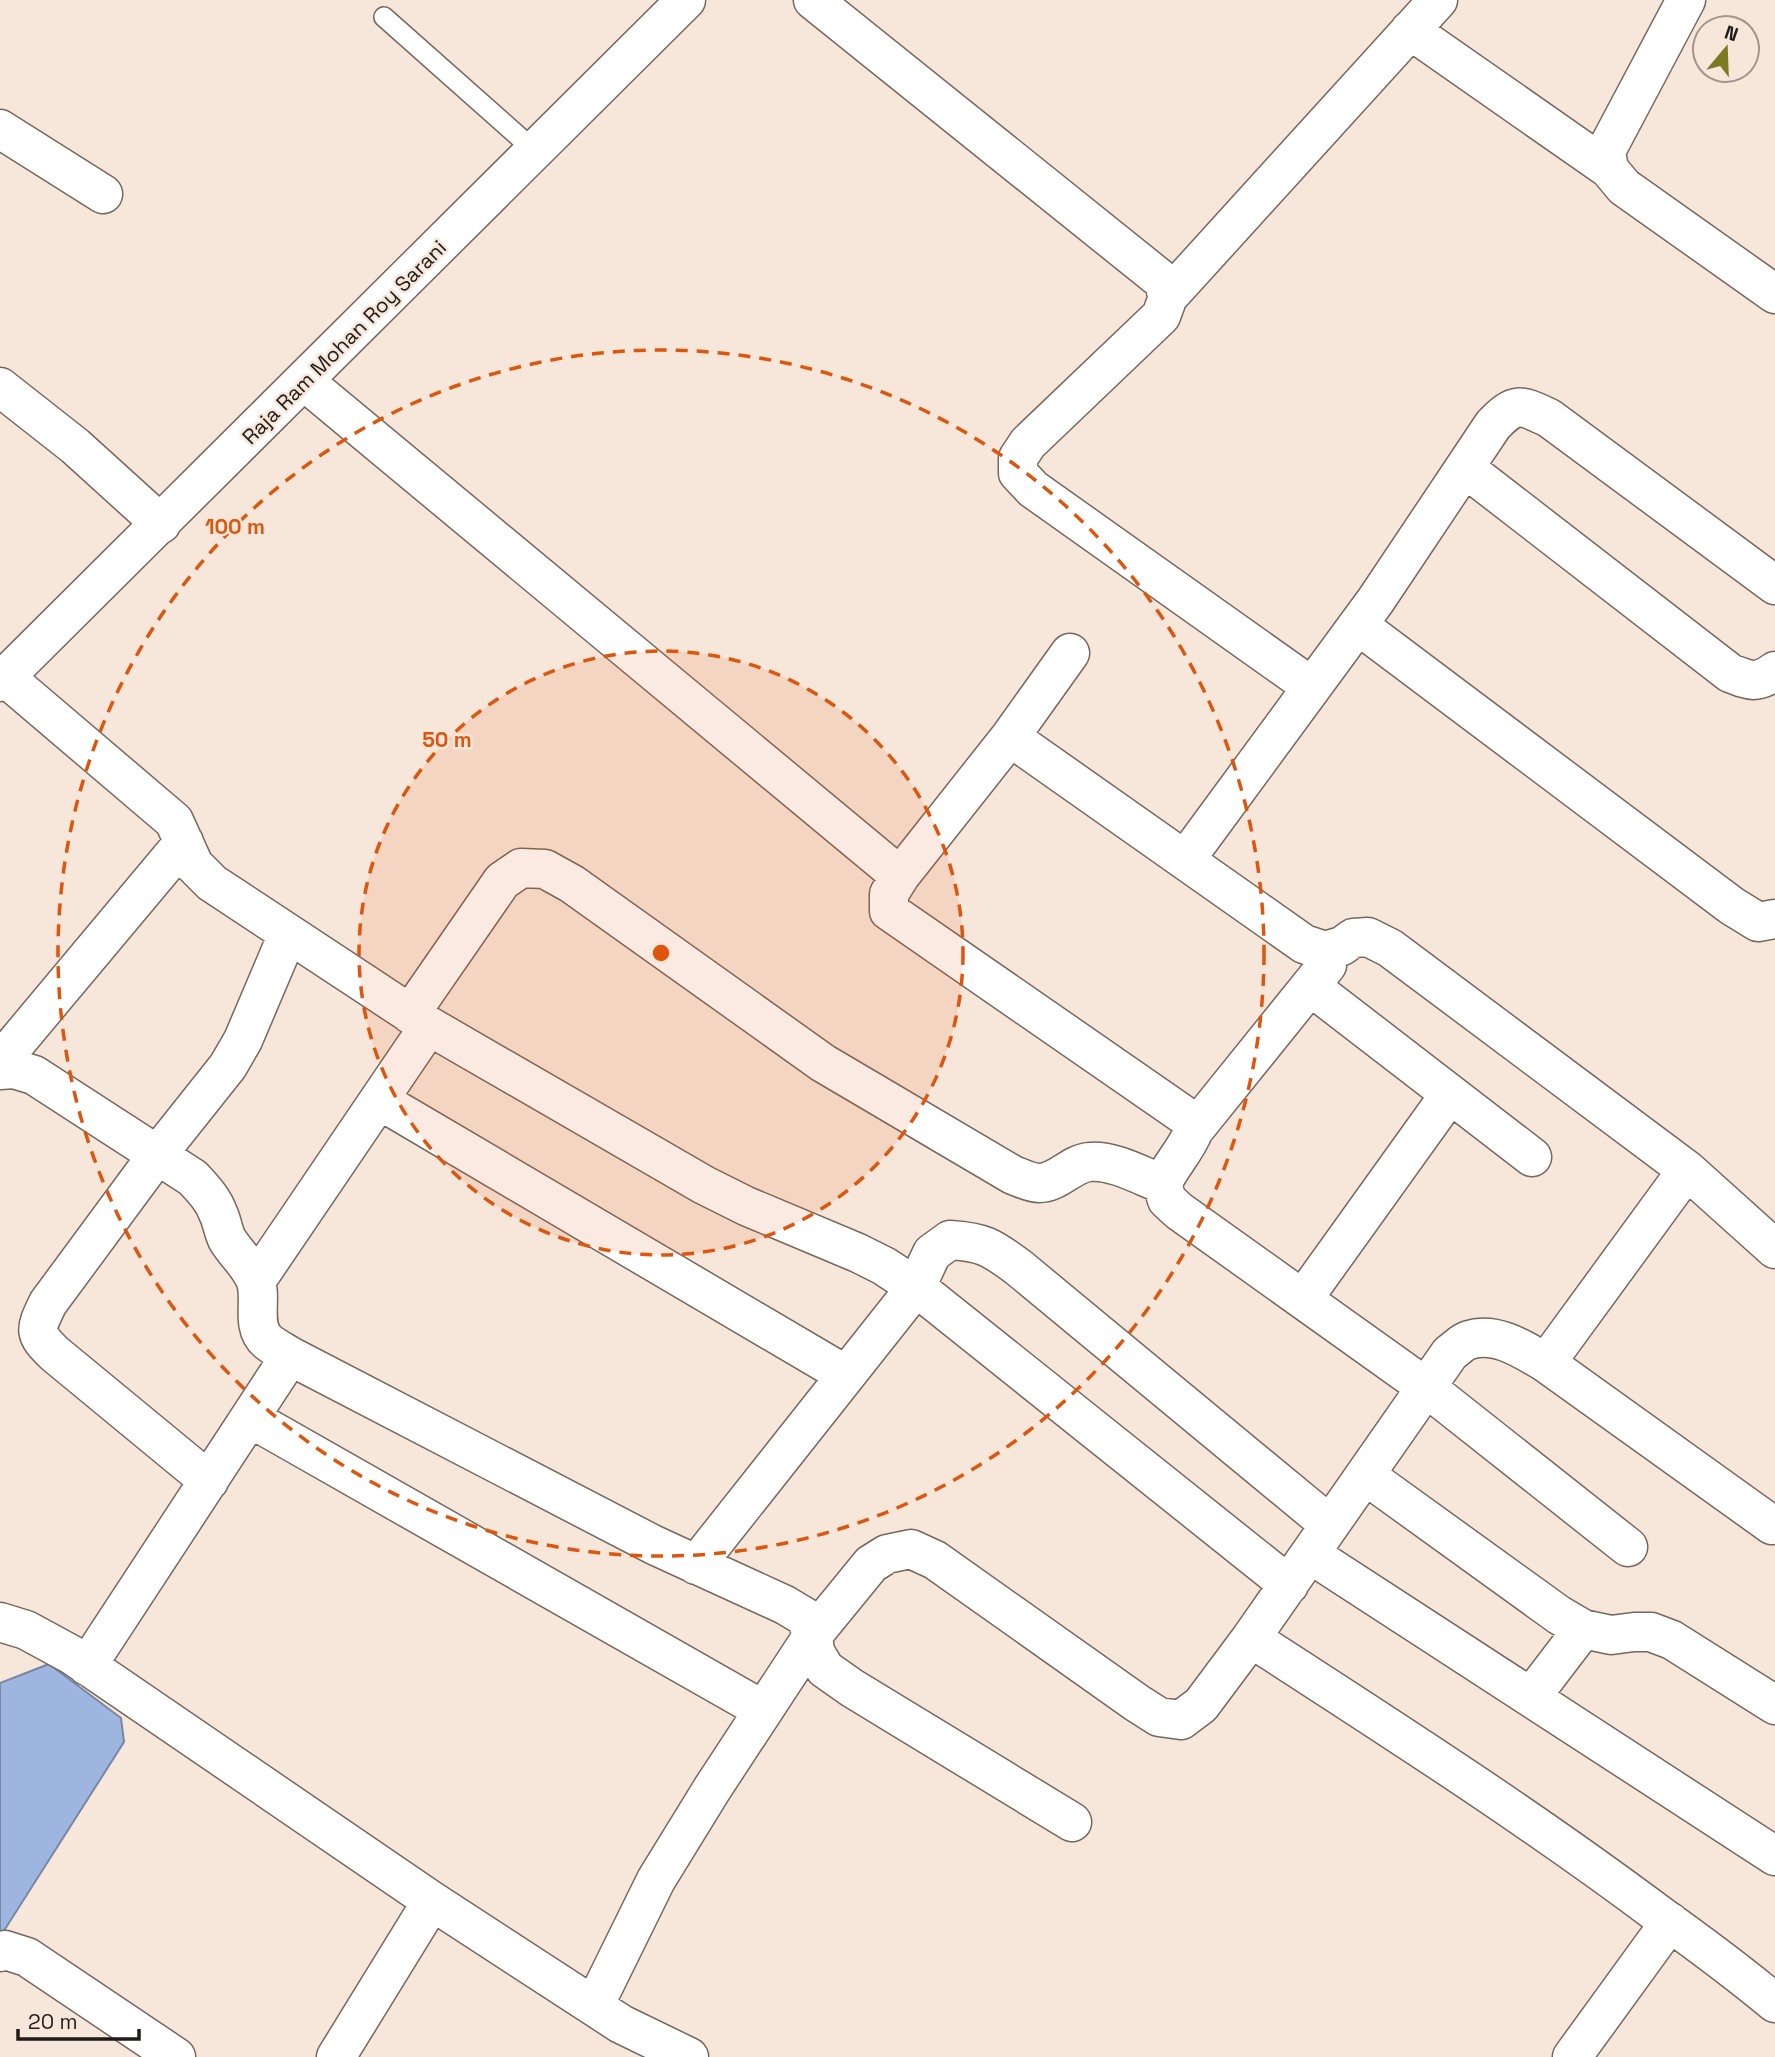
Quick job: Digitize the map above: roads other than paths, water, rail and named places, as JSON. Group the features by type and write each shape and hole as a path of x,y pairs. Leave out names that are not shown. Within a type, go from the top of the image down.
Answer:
{"street":[{"path":"813,0 1163,281 1168,298"},
{"path":"1312,687 1032,489 1018,472 1018,458 1028,443 1161,316 1168,298 1438,0"},
{"path":"1609,169 1606,151 1686,0"},
{"name":"Raja Ram Mohan Roy Sarani","path":"2,677 161,524 682,1"},
{"path":"1410,30 1609,169 1624,187 1775,294"},
{"path":"0,129 103,194"},
{"path":"304,381 900,876"},
{"path":"0,387 75,446 161,524"},
{"path":"1185,860 1358,625 1493,425 1509,409 1526,407 1549,418 1775,585"},
{"path":"1465,468 1730,673 1746,680 1762,681 1775,671"},
{"path":"1358,625 1732,906 1758,922 1775,919"},
{"path":"1070,653 1010,737 900,876 889,894 889,911 1179,1111 1188,1118 1194,1130"},
{"path":"2,677 174,821 194,865 212,883 420,1020 705,1185 746,1206 884,1266 916,1287 1289,1585"},
{"path":"1010,737 1304,944 1325,951 1342,946 1353,939 1368,937 1390,948 1687,1170 1775,1249"},
{"path":"0,1062 184,842"},
{"path":"256,1281 379,1100 420,1020 502,881 521,868 545,869 572,884 823,1063 1013,1175 1040,1183 1090,1161 1115,1165 1162,1184"},
{"path":"209,1480 55,1354 40,1340 37,1325 48,1303 158,1154 229,1066 243,1040 288,934"},
{"path":"1342,946 1194,1130 1189,1145 1171,1166 1162,1184 1167,1200 1427,1388 1628,1547"},
{"path":"1310,986 1532,1157"},
{"path":"0,1070 14,1069 34,1075 193,1178 210,1196 225,1235 256,1281 258,1324 265,1339 290,1356 696,1565 785,1605 805,1617 813,1635 816,1652 825,1669 1072,1822"},
{"path":"1303,1299 1450,1094"},
{"path":"379,1100 846,1375"},
{"path":"1546,1363 1687,1170"},
{"path":"696,1565 916,1287 932,1253 950,1240 975,1241 995,1250 1320,1539 1531,1697 1775,1856"},
{"path":"594,2006 656,1880 763,1710 813,1635 871,1564 887,1554 911,1549 935,1560 1158,1717 1181,1720 1201,1705 1251,1638 1450,1353 1467,1340 1489,1337 1519,1347 1546,1363 1772,1525"},
{"path":"87,1666 290,1356"},
{"path":"250,1418 763,1710"},
{"path":"1365,1475 1559,1615 1583,1629 1611,1635 1651,1632 1672,1640 1775,1705"},
{"path":"0,1622 26,1630 72,1655 432,1902 621,2024 689,2057"},
{"path":"1531,1697 1583,1629"},
{"path":"1251,1638 1586,1859 1775,2003"},
{"path":"336,2057 432,1902"},
{"path":"1572,2057 1670,1922"},
{"path":"0,1952 5,1950 27,1957 176,2057"}],"lane":[{"path":"384,17 535,151"}],"water":[{"path":"49,1664 121,1718 124,1742 0,1937 0,1683"}]}
